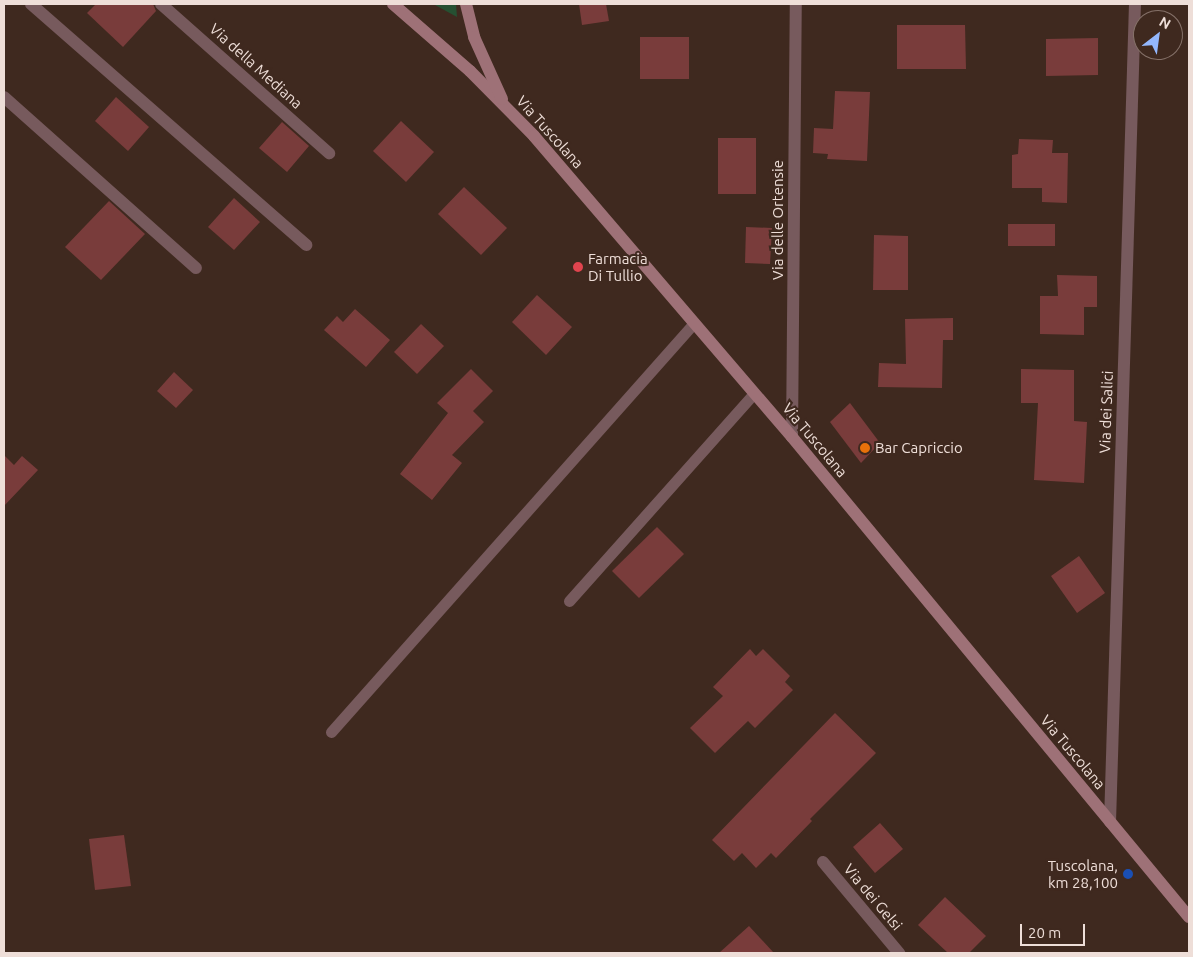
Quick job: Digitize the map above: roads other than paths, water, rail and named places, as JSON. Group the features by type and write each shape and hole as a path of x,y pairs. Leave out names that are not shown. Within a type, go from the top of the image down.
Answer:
{"main road":[{"name":"Via Tuscolana","path":"397,4 507,108 694,323 792,437 1189,917"},
{"path":"466,4 474,38 507,108"}],"street":[{"path":"32,4 306,245"},
{"name":"Via della Mediana","path":"161,4 329,153"},
{"name":"Via delle Ortensie","path":"792,437 796,4"},
{"name":"Via dei Salici","path":"1110,822 1135,4"},
{"path":"4,97 196,268"},
{"name":"Via dei Gelsi","path":"823,862 899,953"}],"lane":[{"path":"331,732 694,323"},
{"path":"569,601 754,393"}],"place":[{"name":"Farmacia Di Tullio","path":"578,267"},
{"name":"Bar Capriccio","path":"865,448"},
{"name":"Tuscolana, km 28,100","path":"1128,874"}]}
